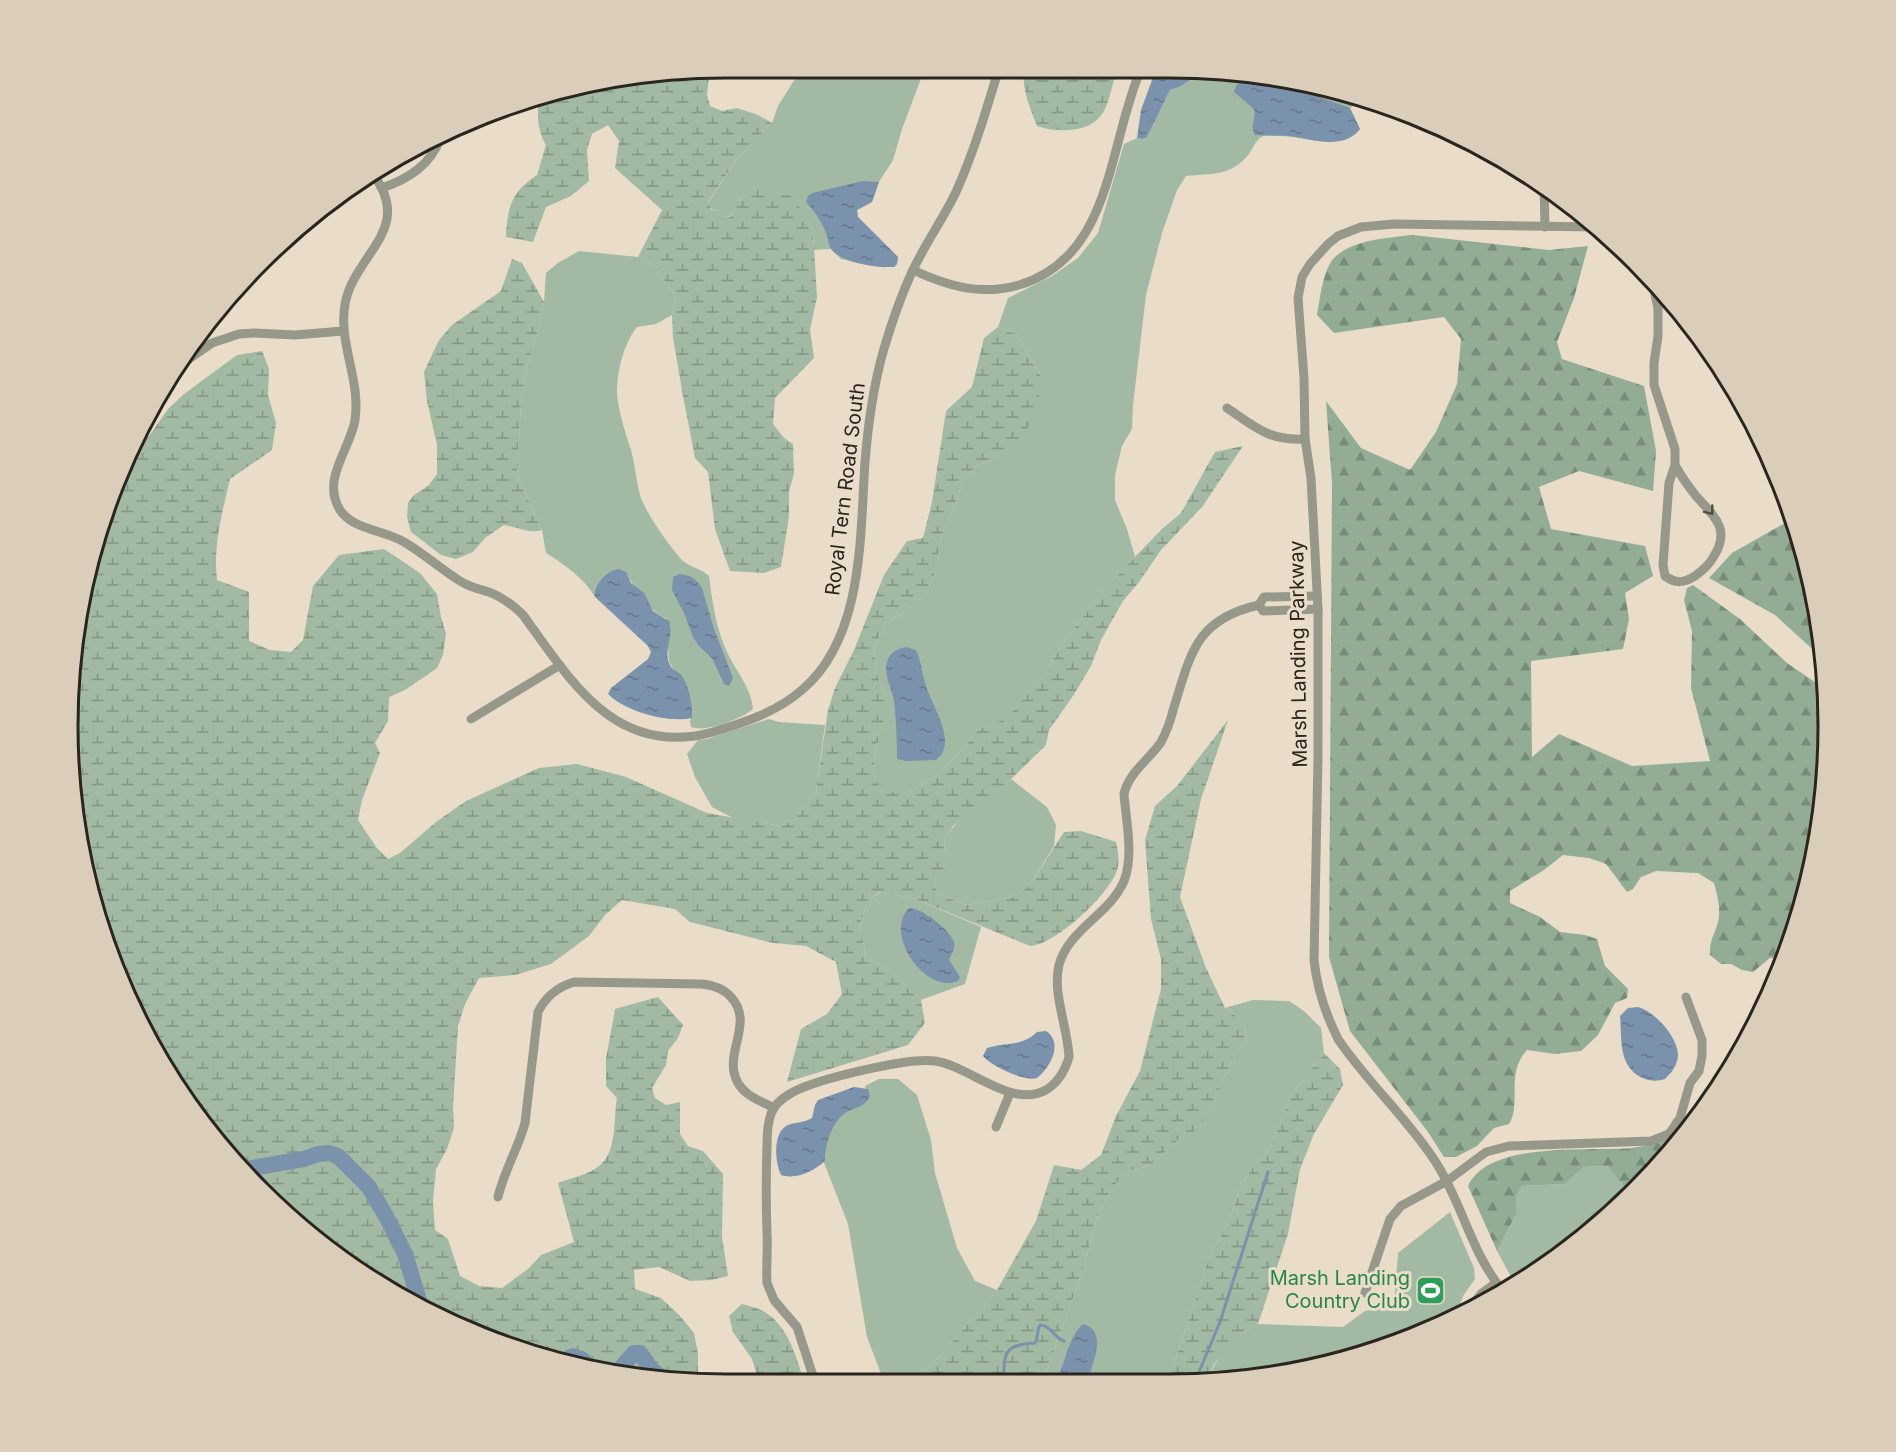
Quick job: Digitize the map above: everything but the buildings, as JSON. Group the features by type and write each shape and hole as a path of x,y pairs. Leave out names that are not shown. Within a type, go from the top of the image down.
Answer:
{"street":[{"name":"Royal Tern Road South","path":"377,180 382,188 387,213 384,231 376,246 359,267 348,289 342,320 352,369 356,406 351,435 334,482 339,509 356,523 404,542 460,581 502,598 513,605 584,696 611,717 637,730 666,736 704,734 752,720 788,701 815,678 835,647 854,586 861,543 865,464 873,397 890,328 913,270 950,203 968,164 996,78"},
{"path":"913,270 958,288 994,290 1025,283 1062,262 1084,237 1096,213 1138,78"},
{"path":"382,188 408,177 421,168 437,146"},
{"path":"1544,198 1545,227"},
{"name":"Marsh Landing Parkway","path":"1496,1283 1481,1257 1447,1181 1421,1142 1347,1053 1328,1020 1319,991 1314,960 1318,609 1311,478 1305,439 1304,378 1298,297 1300,286 1310,264 1328,244 1349,230 1378,224 1582,227"},
{"path":"1656,298 1658,336 1654,385 1675,449 1675,465 1669,483 1663,565 1665,576 1673,582 1684,582 1698,574 1711,561 1721,545 1721,529 1712,512 1686,483 1675,465"},
{"path":"196,354 212,343 239,334 343,331"},
{"path":"1227,408 1272,436 1287,440 1305,439"},
{"path":"1285,596 1285,610"},
{"path":"812,1374 797,1327 774,1300 768,1283 766,1157 768,1124 774,1108 785,1097 828,1079 912,1061 931,1060 949,1064 1010,1093 1024,1096 1042,1092 1051,1087 1063,1073 1069,1057 1058,987 1058,968 1071,943 1107,905 1124,882 1129,856 1124,794 1126,785 1160,742 1168,728 1189,662 1200,639 1218,621 1229,614 1259,605 1264,597 1317,596"},
{"path":"1259,605 1263,611 1318,609"},
{"path":"471,719 560,665"},
{"path":"498,1197 525,1123 538,1012 547,998 556,990 574,982 701,984 726,992 733,999 741,1016 739,1038 733,1060 735,1079 748,1095 774,1108"},
{"path":"1365,1293 1390,1219 1395,1212 1401,1206 1447,1181 1486,1152 1509,1146 1651,1141 1669,1134 1677,1122 1690,1083 1699,1071 1702,1056 1702,1040 1686,997"},
{"path":"996,1127 1010,1093"},
{"path":"1677,1122 1681,1124"},
{"path":"1481,1294 1496,1283"}],"green space":[{"path":"709,78 707,94 710,106 722,111 737,108 758,115 772,123 737,159 708,202 712,210 717,211 722,218 727,218 732,215 741,199 747,194 759,190 773,191 793,197 813,229 817,297 810,330 814,358 775,398 773,424 784,438 793,444 794,474 789,491 789,516 781,567 764,573 730,571 715,529 708,472 695,458 673,338 672,315 676,294 667,285 654,264 638,257 662,210 615,168 619,141 608,125 592,134 587,150 589,181 571,196 546,207 533,242 506,237 512,201 522,187 537,175 546,145 538,122 538,106 600,90 684,79"},
{"path":"796,78 921,78 893,160 879,182 872,202 857,210 858,217 898,257 894,267 880,267 841,259 831,249 814,250 813,229 792,197 740,199 732,215 726,218 722,218 708,203 737,159 772,123 778,106"},
{"path":"1024,78 1115,78 1100,117 1093,123 1070,130 1037,126"},
{"path":"1193,79 1212,79 1296,90 1355,105 1350,108 1360,129 1343,140 1332,141 1263,136 1235,167 1220,173 1186,176 1177,190 1162,233 1146,295 1132,429 1122,446 1115,475 1115,500 1135,557 1104,589 1059,649 1043,676 1006,720 979,729 958,754 932,779 908,792 883,792 873,774 879,734 885,719 885,697 876,671 874,647 886,623 906,611 926,594 938,566 939,545 944,528 963,481 975,467 996,458 1040,375 1016,334 998,327 1008,298 1052,276 1078,258 1098,233 1124,144 1137,138 1147,137 1170,90"},
{"path":"1413,235 1549,250 1588,246 1574,298 1557,342 1562,359 1644,386 1656,451 1653,491 1579,471 1539,487 1551,529 1645,546 1653,576 1625,593 1629,619 1623,649 1531,661 1532,757 1559,734 1632,766 1710,761 1691,688 1692,631 1684,600 1687,588 1693,585 1740,619 1787,663 1817,684 1817,768 1806,852 1796,894 1775,958 1770,958 1753,972 1742,970 1731,964 1721,964 1710,955 1719,917 1719,904 1714,883 1698,873 1656,871 1641,877 1633,889 1627,892 1606,864 1589,858 1563,855 1510,891 1510,903 1540,917 1560,932 1597,939 1605,966 1628,989 1627,998 1615,1003 1598,1035 1581,1051 1555,1054 1527,1050 1520,1059 1517,1069 1513,1115 1509,1124 1494,1128 1477,1146 1456,1157 1444,1157 1428,1132 1350,1031 1329,957 1332,483 1326,401 1361,448 1410,470 1436,432 1457,384 1461,339 1444,317 1334,333 1317,315 1325,275 1336,256 1353,246 1383,238"},
{"path":"579,251 638,257 654,264 667,285 676,294 672,315 656,324 637,327 632,334 620,366 617,398 643,502 658,529 682,560 709,576 721,636 727,653 752,700 753,709 740,717 714,727 691,727 692,710 684,680 669,662 666,618 647,604 624,571 614,570 607,576 598,585 595,597 580,578 546,553 542,530 517,474 521,404 527,367 544,302 546,273"},
{"path":"512,259 522,263 544,302 527,367 521,404 517,474 542,530 528,531 504,525 485,538 473,552 456,559 441,555 411,532 407,517 408,503 414,495 428,486 437,474 437,445 427,401 424,372 439,340 452,325 501,291"},
{"path":"998,327 1016,334 1040,375 1038,413 1017,443 996,458 975,467 963,481 944,528 939,545 938,566 926,594 906,611 886,623 874,647 876,671 885,697 885,719 879,734 873,774 883,792 908,792 932,779 958,754 979,729 1006,719 1043,676 1059,649 1104,589 1162,529 1181,513 1215,452 1243,446 1202,507 1161,550 1123,601 1101,640 1091,666 1049,730 1046,745 1002,788 991,794 953,826 944,840 946,863 934,882 938,894 966,905 1013,897 1030,885 1064,832 1081,831 1116,842 1117,870 1104,892 1067,928 1041,943 1030,946 915,899 880,892 868,900 859,929 865,959 886,967 921,1000 925,1023 908,1045 787,1082 801,1029 827,1014 842,994 836,962 806,946 773,943 690,922 675,909 622,900 605,915 589,936 551,964 515,975 479,978 465,1004 458,1026 453,1107 454,1128 447,1149 436,1169 433,1202 435,1230 448,1239 460,1276 479,1286 502,1288 528,1269 541,1255 574,1242 558,1183 595,1169 605,1160 612,1143 617,1098 606,1086 606,1059 615,1009 658,997 683,1025 678,1038 668,1051 666,1065 652,1088 655,1098 666,1105 680,1102 680,1134 688,1146 703,1151 723,1174 722,1237 728,1276 690,1281 659,1267 634,1270 635,1289 661,1298 694,1333 698,1354 698,1373 600,1362 518,1340 439,1307 366,1265 299,1213 268,1184 239,1153 187,1086 145,1013 127,974 100,894 90,852 79,768 79,684 90,600 100,558 112,518 141,447 168,409 184,394 237,355 262,351 269,369 268,395 276,423 272,450 230,479 216,555 217,580 249,592 249,641 270,650 291,652 303,640 313,586 339,555 384,549 420,573 437,594 446,634 443,655 437,668 405,690 389,697 388,721 375,743 380,753 362,800 358,820 377,848 388,859 400,853 436,822 466,801 539,768 577,764 626,777 707,813 781,826 795,819 816,792 828,710 835,688 854,650 884,575 907,541 923,538 932,502 946,411 972,387 984,338"},
{"path":"1785,523 1806,600 1813,650 1775,615 1709,578 1732,553"},
{"path":"769,719 779,722 825,725 816,792 795,819 781,826 733,818 712,807 695,777 687,754 698,740"},
{"path":"1228,720 1201,799 1180,897 1206,968 1225,1008 1244,1022 1247,1040 1234,1055 1217,1095 1198,1129 1178,1140 1151,1165 1127,1172 1112,1188 1098,1214 1081,1276 1046,1374 921,1374 931,1366 997,1290 1036,1221 1054,1165 1081,1170 1101,1155 1116,1116 1140,1071 1161,989 1161,959 1151,919 1145,840 1155,806 1177,786"},
{"path":"1011,779 1047,807 1056,825 1054,846 1030,885 1013,897 966,905 938,894 934,882 946,862 944,840 964,816"},
{"path":"881,892 915,899 981,927 965,984 921,1000 886,967 865,959 864,945 859,930 868,900"},
{"path":"1253,1000 1289,1001 1304,1011 1321,1028 1324,1053 1292,1094 1270,1148 1254,1165 1239,1190 1229,1221 1209,1258 1171,1374 1046,1374 1081,1276 1098,1214 1112,1188 1127,1172 1151,1165 1178,1140 1198,1128 1217,1095 1234,1055 1247,1040 1244,1022 1225,1008"},
{"path":"1324,1053 1340,1069 1343,1085 1314,1134 1300,1169 1288,1234 1258,1324 1227,1346 1211,1373 1171,1374 1209,1258 1229,1221 1239,1190 1254,1165 1270,1148 1292,1094"},
{"path":"879,1079 898,1079 917,1095 931,1140 935,1173 957,1248 975,1281 997,1290 931,1366 921,1374 881,1374 867,1337 848,1224 823,1160 824,1143 841,1112 868,1097 865,1086"},
{"path":"1669,1138 1625,1187 1607,1166 1584,1167 1565,1184 1522,1186 1516,1196 1516,1214 1497,1251 1468,1186 1479,1171 1497,1161 1518,1155 1542,1151 1631,1148"},
{"path":"1607,1166 1625,1187 1564,1240 1511,1277 1497,1251 1516,1214 1516,1196 1522,1186 1565,1184 1584,1167"},
{"name":"Marsh Landing Country Club","path":"1450,1212 1474,1268 1475,1279 1463,1296 1460,1306 1378,1340 1296,1362 1211,1373 1222,1350 1258,1324 1343,1327 1365,1311 1394,1306 1398,1253"},
{"path":"742,1304 770,1315 789,1340 801,1374 756,1374 752,1359 733,1332 729,1316"}],"water":[{"path":"1153,78 1193,79 1170,90 1147,137 1143,139 1137,138 1141,110"},
{"path":"1239,83 1296,90 1319,95 1350,108 1360,129 1353,136 1336,142 1289,136 1255,135 1253,131 1254,109 1234,92"},
{"path":"863,181 879,182 872,202 857,210 858,217 898,257 894,267 878,267 841,257 830,247 820,220 806,202 812,193"},
{"path":"619,569 626,572 631,583 644,593 653,611 669,621 669,663 682,676 687,685 692,718 671,719 648,715 625,706 608,694 611,688 648,659 651,652 648,646 595,597 600,581 614,570"},
{"path":"679,574 692,578 702,588 714,629 733,678 729,686 724,684 712,658 693,637 672,590 673,577"},
{"path":"907,647 916,650 926,686 945,735 942,753 936,760 897,759 894,701 886,664 893,652"},
{"path":"909,908 928,915 952,937 954,947 949,960 960,977 958,981 946,983 933,979 912,960 901,932 902,919"},
{"path":"1638,1007 1664,1025 1677,1047 1677,1062 1665,1079 1651,1080 1640,1077 1631,1069 1624,1056 1620,1016 1628,1008"},
{"path":"1046,1031 1054,1042 1053,1055 1042,1074 1037,1078 1025,1078 1008,1072 983,1056 987,1048 1019,1042 1037,1032"},
{"path":"854,1087 868,1089 870,1096 865,1103 839,1118 832,1129 825,1161 804,1174 781,1175 776,1148 779,1134 783,1129 788,1125 812,1118 818,1100"},
{"path":"1083,1324 1091,1327 1097,1340 1090,1374 1059,1374 1074,1336"}],"waterway":[{"path":"253,1168 304,1159 318,1154 329,1153 338,1156 369,1187 387,1218 405,1254 417,1295"},
{"path":"1198,1373 1220,1322 1268,1172"},
{"path":"1004,1374 1007,1353 1014,1347 1035,1343 1040,1325 1064,1341"},
{"path":"623,1365 634,1353 640,1353 651,1369"}],"place":[{"name":"Marsh Landing Country Club","path":"1431,1290"}]}
